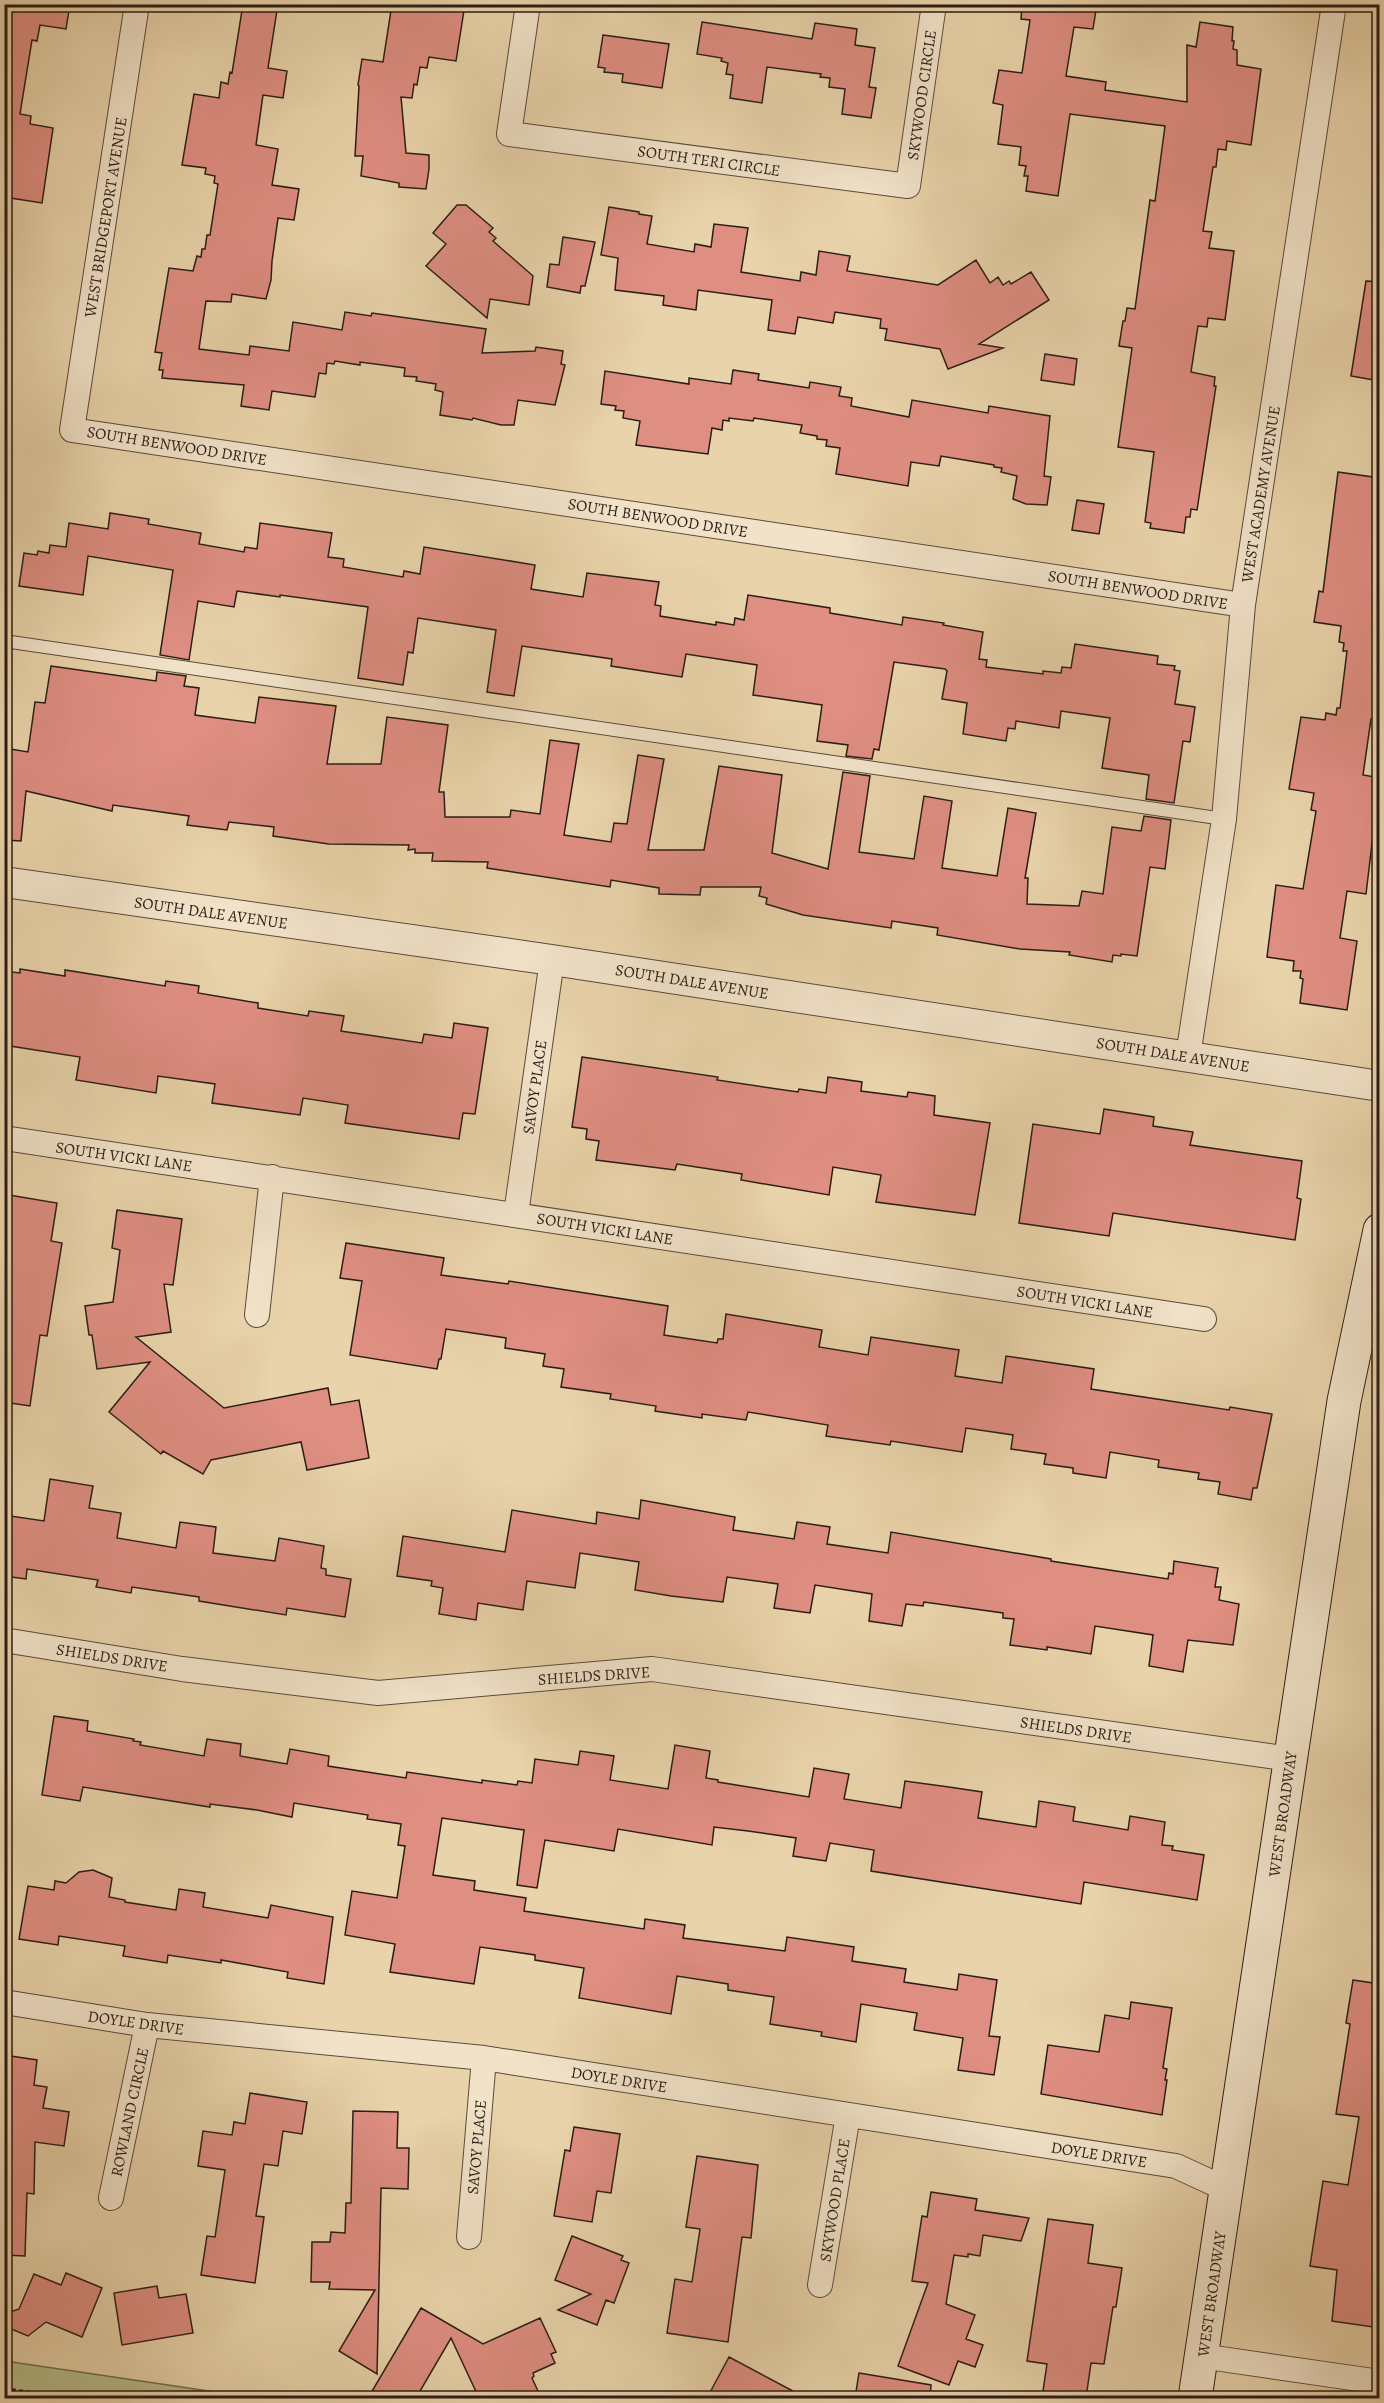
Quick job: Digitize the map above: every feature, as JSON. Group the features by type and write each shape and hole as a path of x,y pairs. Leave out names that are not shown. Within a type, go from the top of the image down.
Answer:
{"main road":[{"name":"WEST BROADWAY","path":"1195,2398 1344,1401 1380,1230"}],"street":[{"name":"WEST BRIDGEPORT AVENUE","path":"72,430 136,4"},
{"name":"SOUTH TERI CIRCLE","path":"528,4 509,134 908,186"},
{"name":"SKYWOOD CIRCLE","path":"908,186 934,4"},
{"name":"WEST ACADEMY AVENUE","path":"1188,1056 1224,819 1243,605 1334,4"},
{"name":"SOUTH BENWOOD DRIVE","path":"72,430 1243,605"},
{"name":"SOUTH DALE AVENUE","path":"4,882 552,960 1380,1086"},
{"name":"SAVOY PLACE","path":"516,1214 552,960"},
{"name":"SOUTH VICKI LANE","path":"4,1138 1204,1319"},
{"path":"257,1315 272,1177"},
{"name":"SHIELDS DRIVE","path":"4,1640 182,1669 378,1693 652,1669 1290,1759"},
{"name":"DOYLE DRIVE","path":"4,2002 147,2025 484,2058 1176,2166 1226,2189"},
{"name":"ROWLAND CIRCLE","path":"111,2198 147,2025"},
{"name":"SAVOY PLACE","path":"469,2237 484,2058"},
{"name":"SKYWOOD PLACE","path":"820,2285 848,2115"},
{"path":"1201,2356 1380,2382"}],"lane":[{"path":"4,641 1224,819"}],"path":[{"path":"4,2390 65,2398"}],"green space":[{"path":"5,2361 256,2398 5,2398"}],"building":[{"path":"4,4 70,4 66,29 40,25 37,41 32,40 20,114 31,116 30,124 53,128 42,203 4,197"},
{"path":"243,4 278,4 268,68 287,71 283,98 263,95 256,145 278,149 272,185 299,189 294,220 278,218 271,280 266,299 232,294 231,302 206,301 199,349 249,355 250,346 289,351 293,322 342,330 345,312 371,316 372,313 486,329 482,353 535,351 536,347 563,351 561,364 565,365 555,405 518,400 514,425 440,415 443,392 435,390 436,384 416,381 417,377 404,376 405,368 360,362 360,365 335,361 334,364 327,363 326,374 319,373 315,397 272,391 269,410 241,406 244,385 162,378 163,370 159,370 162,353 155,352 169,268 193,271 197,256 201,257 207,235 210,235 218,184 214,183 215,176 205,174 206,168 182,165 194,94 219,98 221,82 228,84 230,72 232,73"},
{"path":"392,4 465,4 456,61 429,57 427,68 420,67 412,98 401,97 406,153 429,155 426,189 399,187 399,183 361,176 363,156 355,156 358,85 362,59 383,62"},
{"path":"1022,4 1097,4 1093,29 1074,27 1066,76 1106,82 1105,90 1187,102 1187,45 1196,47 1200,22 1233,27 1232,41 1234,41 1233,49 1237,50 1237,65 1261,69 1251,145 1227,141 1226,150 1218,149 1216,167 1213,167 1203,231 1212,232 1209,248 1234,251 1225,320 1208,318 1207,327 1198,326 1191,372 1215,377 1214,386 1216,386 1197,510 1191,509 1190,517 1186,517 1184,533 1150,528 1151,523 1145,522 1154,452 1118,447 1132,348 1119,346 1127,308 1135,309 1150,200 1155,201 1165,126 1070,114 1058,196 1026,191 1028,176 1024,176 1026,166 1019,165 1021,147 998,144 1003,105 993,103 999,70 1022,73 1030,20 1021,19"},
{"path":"702,22 812,39 815,23 857,29 855,45 875,48 869,87 876,88 871,118 842,114 845,89 829,87 830,78 820,77 821,74 767,67 762,103 730,98 733,75 726,74 728,63 721,61 722,58 697,54"},
{"path":"603,35 669,44 662,88 622,82 623,74 604,72 605,68 598,67"},
{"path":"457,205 466,205 493,228 489,232 496,238 493,241 533,276 529,305 490,299 487,318 426,266 446,244 433,233"},
{"path":"609,207 652,216 647,244 694,252 695,244 711,247 714,224 748,228 741,272 800,281 801,272 816,275 819,251 850,256 847,271 938,285 976,260 990,283 998,277 1003,285 1009,281 1011,284 1031,272 1049,300 979,344 1003,348 948,369 940,349 885,340 887,329 880,328 881,319 835,312 833,323 798,317 795,334 768,330 772,300 698,290 696,310 663,305 664,296 615,290 618,258 601,255"},
{"path":"563,237 595,242 585,286 581,286 580,293 547,287 550,264 559,265"},
{"path":"1366,281 1380,282 1380,381 1351,376"},
{"path":"1045,354 1077,359 1074,385 1041,380"},
{"path":"733,370 759,374 758,380 809,388 810,382 841,387 839,396 852,398 851,406 909,417 912,400 988,413 989,406 1050,416 1044,476 1051,477 1047,505 1026,504 1013,499 1017,476 1001,472 1002,468 941,456 939,466 911,462 908,486 836,474 840,448 826,446 827,440 817,439 817,436 800,433 802,425 754,418 753,421 729,418 729,421 723,420 722,430 712,428 708,454 636,445 640,421 623,418 624,411 615,410 616,406 601,404 605,371 689,384 689,378 731,384"},
{"path":"1338,472 1380,478 1380,721 1371,719 1363,775 1380,778 1380,810 1376,810 1366,894 1347,891 1340,938 1357,941 1347,1010 1300,1003 1303,979 1300,978 1301,971 1293,971 1294,961 1267,957 1276,885 1303,889 1316,811 1311,810 1314,793 1289,789 1301,717 1325,720 1326,713 1336,715 1337,708 1340,708 1347,651 1343,651 1344,643 1339,642 1341,626 1314,622 1319,591 1323,592"},
{"path":"1077,500 1104,504 1099,534 1072,530"},
{"path":"110,513 149,519 148,524 201,533 199,544 244,552 245,547 257,549 260,523 332,533 328,557 344,559 343,567 403,577 404,571 420,574 424,547 535,565 531,589 583,597 587,573 659,582 655,605 661,606 660,616 716,625 716,622 734,625 735,618 744,620 748,595 830,608 830,613 902,625 903,617 944,623 943,625 983,632 979,659 987,660 986,667 1043,674 1043,671 1061,673 1062,667 1071,668 1075,644 1158,656 1157,664 1175,666 1174,670 1180,671 1175,704 1195,707 1190,742 1183,741 1174,803 1146,799 1149,775 1102,768 1110,718 1061,711 1059,728 1016,721 1015,729 1008,728 1006,741 963,734 967,703 942,699 947,671 894,662 879,750 874,749 872,759 846,756 848,745 817,741 822,705 753,695 757,665 686,654 682,677 611,666 612,659 522,646 514,696 487,692 496,630 418,618 413,653 408,652 403,685 358,678 368,607 237,591 234,607 198,601 189,660 160,655 173,570 88,556 83,595 19,586 24,553 37,555 38,551 49,553 50,545 66,547 69,523 108,529"},
{"path":"51,666 156,681 157,672 186,676 184,686 199,688 195,715 255,723 259,697 336,706 327,764 381,764 387,717 448,725 439,792 444,792 445,817 510,817 511,810 540,814 550,740 579,744 564,835 611,842 614,823 627,824 638,755 664,759 648,850 704,850 719,766 782,775 772,853 828,869 843,772 870,776 859,852 914,859 924,796 952,801 942,868 997,876 1008,808 1036,813 1025,878 1028,878 1027,904 1079,906 1082,891 1103,894 1112,827 1141,831 1144,816 1171,820 1165,869 1150,867 1137,956 1113,955 1112,962 1069,955 1070,952 1020,949 937,935 938,928 892,921 891,928 803,915 766,904 767,898 759,896 761,887 701,887 700,895 659,894 659,888 611,880 610,887 487,868 488,862 432,861 433,853 415,853 415,849 408,850 409,845 329,844 273,836 274,827 229,822 227,830 187,825 189,816 113,805 112,811 26,791 21,841 4,840 4,748 28,752 35,702 45,703"},
{"path":"20,969 65,976 65,970 165,986 166,981 199,986 198,993 258,1003 258,1008 308,1016 309,1011 344,1016 341,1031 422,1043 424,1034 452,1038 454,1023 488,1028 475,1114 463,1113 459,1139 345,1123 348,1105 303,1098 300,1115 212,1103 215,1084 158,1076 156,1093 76,1080 80,1057 4,1045 4,971 20,973"},
{"path":"582,1057 718,1077 717,1080 798,1092 799,1089 826,1093 828,1077 862,1082 861,1091 907,1097 908,1092 935,1096 934,1115 990,1123 975,1215 876,1202 881,1175 833,1167 829,1195 741,1180 742,1174 677,1164 675,1170 596,1160 599,1141 586,1139 587,1129 572,1127"},
{"path":"1104,1109 1154,1117 1153,1126 1193,1132 1190,1145 1302,1161 1297,1198 1301,1199 1295,1240 1113,1213 1109,1236 1019,1223 1033,1124 1100,1134"},
{"path":"9,1195 57,1203 51,1241 62,1243 47,1336 40,1335 30,1406 4,1402 4,1213 7,1214"},
{"path":"117,1210 182,1219 173,1285 164,1284 171,1332 136,1337 224,1408 328,1388 331,1405 359,1400 369,1458 307,1470 301,1442 211,1460 203,1474 163,1451 161,1454 109,1412 150,1362 97,1369 92,1335 89,1335 85,1306 113,1302 120,1250 112,1248"},
{"path":"346,1243 444,1258 441,1275 508,1284 509,1281 668,1306 664,1335 717,1343 718,1339 723,1339 726,1314 822,1330 819,1347 868,1355 871,1337 959,1350 955,1376 1002,1383 1006,1356 1094,1369 1091,1389 1229,1410 1230,1407 1272,1414 1257,1488 1253,1488 1251,1500 1218,1494 1220,1482 1198,1479 1199,1473 1158,1467 1159,1460 1110,1452 1106,1478 1073,1473 1073,1468 1044,1464 1046,1454 1011,1449 1013,1435 966,1428 962,1452 891,1441 890,1445 826,1436 828,1425 748,1412 746,1420 702,1414 702,1418 655,1411 656,1406 610,1399 611,1394 561,1387 564,1369 543,1366 545,1354 505,1348 506,1338 446,1329 437,1369 350,1355 362,1281 340,1278"},
{"path":"50,1479 93,1486 89,1508 121,1513 117,1538 176,1548 180,1522 216,1527 213,1553 275,1561 279,1538 324,1546 321,1568 326,1569 326,1575 351,1579 345,1617 287,1608 286,1615 199,1601 199,1597 132,1587 131,1593 96,1587 98,1580 27,1569 26,1579 4,1576 4,1515 44,1521"},
{"path":"641,1500 735,1517 733,1530 794,1539 797,1522 830,1527 827,1544 888,1553 891,1532 1051,1559 1051,1561 1168,1579 1169,1573 1173,1574 1174,1561 1218,1568 1215,1587 1221,1587 1219,1600 1239,1604 1233,1645 1188,1640 1183,1672 1149,1666 1153,1635 1095,1626 1091,1654 1047,1647 1047,1650 1010,1645 1014,1619 1003,1618 1003,1613 924,1602 923,1606 906,1604 902,1626 869,1621 872,1594 815,1585 810,1613 774,1608 778,1584 727,1577 723,1602 671,1596 635,1590 639,1562 580,1553 575,1588 527,1581 523,1610 478,1603 476,1620 439,1614 443,1588 431,1586 432,1581 397,1576 403,1536 505,1552 512,1510 596,1524 597,1512 639,1519"},
{"path":"54,1716 88,1721 87,1731 134,1739 133,1741 141,1742 140,1745 204,1756 207,1739 241,1744 240,1756 287,1764 290,1749 329,1756 328,1766 406,1778 407,1772 482,1783 482,1780 517,1785 518,1781 532,1783 535,1759 578,1765 580,1751 614,1756 610,1780 668,1789 675,1745 710,1751 706,1778 718,1780 718,1782 809,1797 814,1768 849,1774 844,1799 901,1808 905,1781 949,1787 982,1792 978,1818 1036,1827 1039,1801 1075,1807 1073,1821 1128,1830 1130,1816 1165,1822 1162,1845 1173,1846 1172,1850 1204,1855 1197,1900 1084,1882 1081,1904 871,1871 874,1850 830,1843 826,1861 793,1856 796,1838 714,1827 712,1845 618,1829 614,1851 545,1840 537,1888 517,1885 524,1830 442,1818 433,1875 475,1881 474,1890 526,1898 524,1911 644,1929 645,1919 685,1925 683,1938 785,1951 787,1937 854,1947 852,1961 906,1969 904,1982 957,1990 959,1974 997,1980 989,2036 1000,2037 994,2075 958,2070 963,2038 914,2030 917,2013 861,2004 856,2042 821,2036 822,2032 770,2024 774,1997 728,1990 728,1984 677,1976 671,2014 579,1998 584,1968 535,1960 535,1955 480,1947 474,1984 390,1972 395,1944 345,1935 352,1891 397,1898 405,1846 398,1845 401,1824 367,1819 368,1815 294,1803 292,1817 257,1810 210,1804 210,1807 83,1787 80,1801 42,1795"},
{"path":"93,1870 112,1878 109,1897 125,1900 125,1902 176,1910 179,1889 205,1893 203,1907 268,1918 271,1905 333,1917 324,1984 287,1978 288,1972 221,1960 221,1963 168,1955 167,1963 123,1956 125,1946 59,1936 58,1945 19,1939 28,1886 54,1890 55,1881 66,1883 79,1872"},
{"path":"1353,1980 1380,1984 1380,2328 1332,2321 1337,2270 1310,2266 1323,2181 1348,2185 1359,2117 1336,2114 1350,2024 1346,2023"},
{"path":"1131,2002 1172,2008 1163,2068 1167,2069 1165,2080 1167,2080 1162,2115 1041,2094 1048,2045 1099,2052 1105,2015 1129,2019"},
{"path":"4,2055 37,2060 34,2085 47,2087 43,2108 69,2112 64,2146 35,2142 34,2194 27,2193 25,2256 4,2255"},
{"path":"250,2093 307,2102 302,2134 283,2131 278,2166 264,2164 256,2216 264,2217 255,2283 201,2275 207,2236 215,2237 225,2170 198,2166 203,2131 232,2135 234,2122 245,2124"},
{"path":"353,2111 398,2112 397,2148 409,2148 408,2189 381,2188 377,2374 339,2351 375,2290 329,2289 330,2282 311,2282 312,2242 330,2242 331,2232 345,2233 346,2203 351,2203"},
{"path":"574,2127 620,2134 611,2193 597,2191 592,2222 554,2216 565,2150 570,2151"},
{"path":"697,2156 758,2165 751,2238 742,2237 728,2342 667,2333 675,2279 692,2282 700,2229 686,2227"},
{"path":"931,2192 977,2199 975,2210 1029,2218 1021,2241 983,2235 980,2256 954,2255 946,2304 975,2315 966,2339 983,2345 975,2367 958,2361 949,2385 898,2366 928,2283 912,2281 922,2216 927,2217"},
{"path":"1048,2219 1093,2225 1088,2263 1122,2268 1104,2364 1091,2363 1086,2398 1043,2391 1047,2364 1027,2361"},
{"path":"572,2236 623,2256 621,2260 629,2263 614,2303 606,2300 597,2325 558,2310 591,2294 555,2280"},
{"path":"66,2273 102,2288 82,2337 46,2322 28,2336 4,2326 4,2314 19,2309 34,2274 61,2285"},
{"path":"157,2286 159,2298 186,2294 193,2333 122,2345 114,2293"},
{"path":"421,2308 483,2344 540,2318 556,2352 551,2354 555,2363 533,2373 532,2378 538,2391 522,2398 479,2398 451,2338 416,2398 368,2398"},
{"path":"729,2357 806,2398 707,2398"},
{"path":"859,2373 931,2385 930,2398 855,2398"}]}
